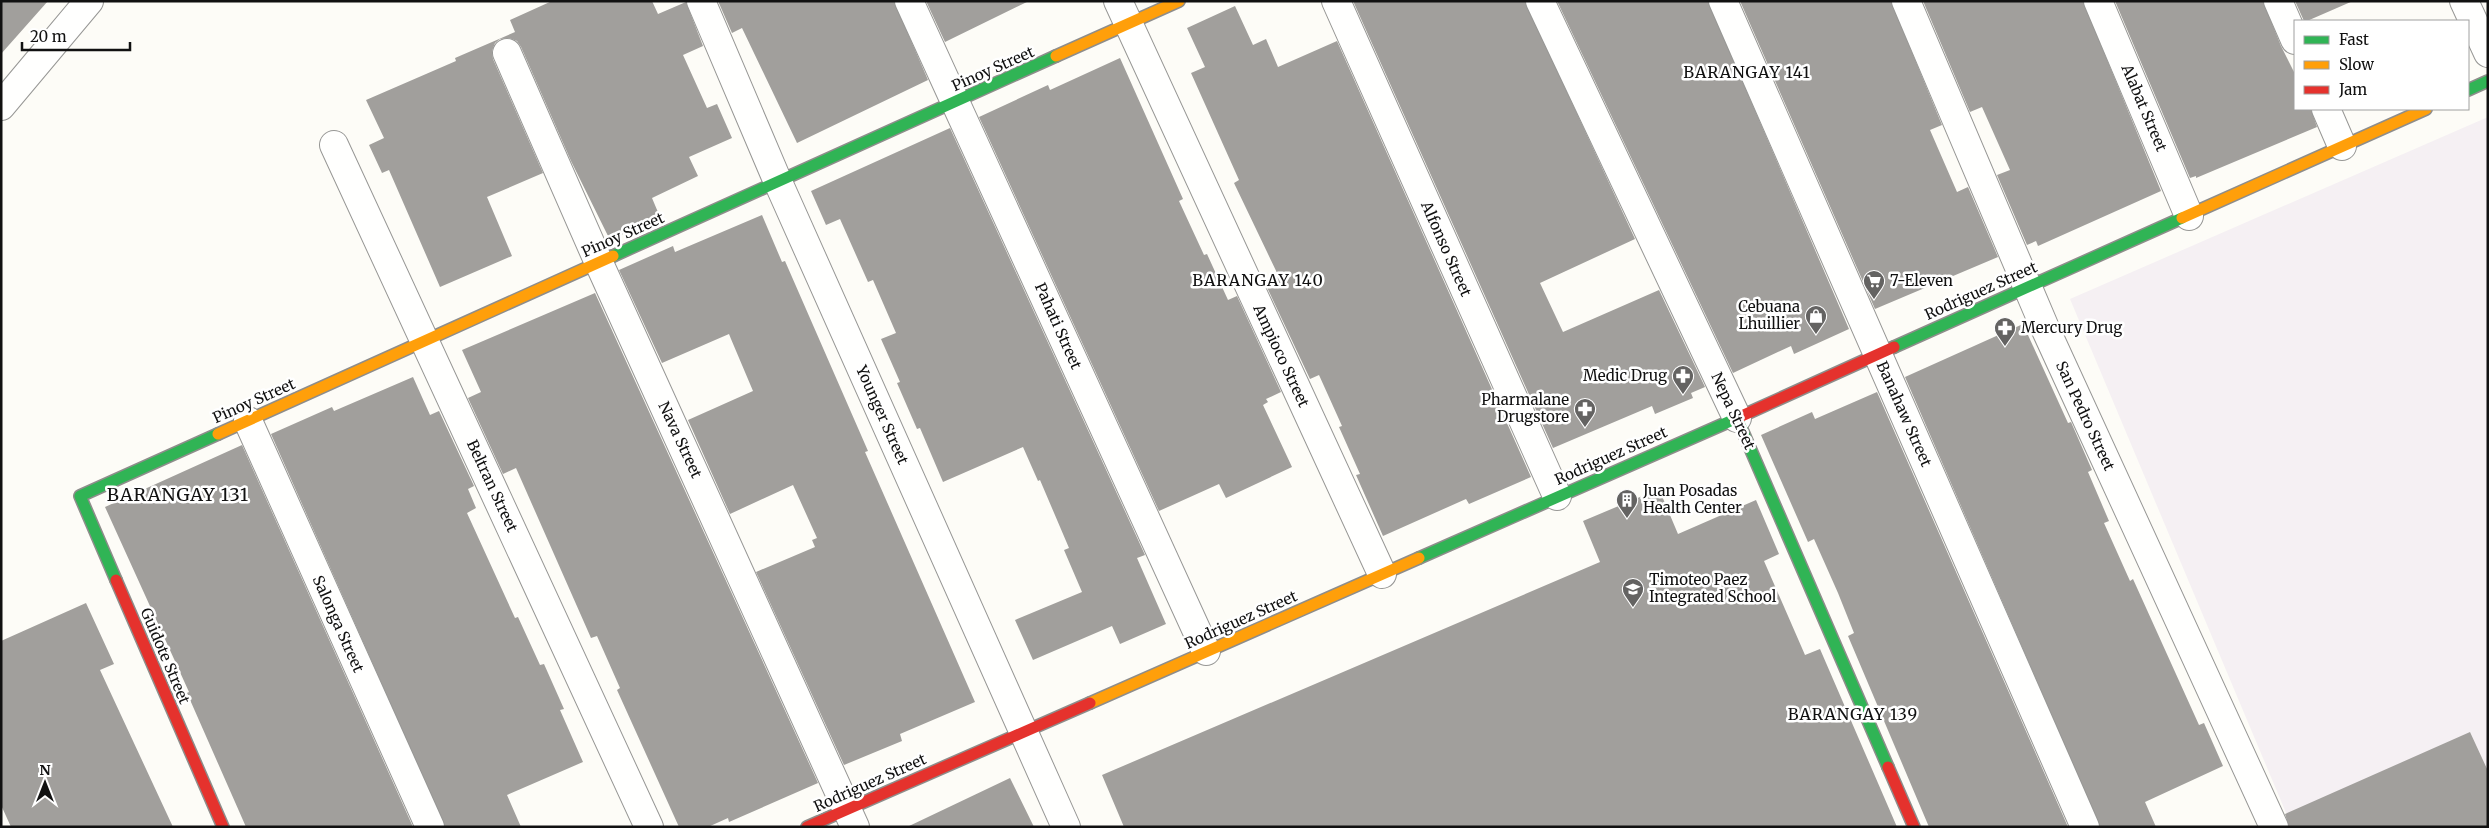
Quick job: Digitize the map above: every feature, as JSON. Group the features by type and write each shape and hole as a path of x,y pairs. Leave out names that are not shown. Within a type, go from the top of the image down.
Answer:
{"street":[{"path":"1,106 89,1"},
{"name":"Younger Street","path":"701,1 778,182 1066,827"},
{"name":"Pahati Street","path":"909,1 1206,651"},
{"name":"Pinoy Street","path":"80,496 956,101 1123,13 1179,1"},
{"name":"Alfonso Street","path":"1336,1 1557,496"},
{"name":"Nepa Street","path":"1540,1 1737,418 1914,827"},
{"name":"Banahaw Street","path":"1723,1 1861,320 1878,353 2085,827"},
{"name":"San Pedro Street","path":"1906,1 2027,286 2274,827"},
{"name":"Alabat Street","path":"2098,1 2190,216"},
{"path":"2278,1 2294,38"},
{"path":"2464,1 2488,52"},
{"name":"Ampioco Street","path":"1123,13 1382,574"},
{"name":"Nava Street","path":"507,53 599,262 851,818"},
{"path":"2469,90 2488,81"},
{"path":"2326,110 2342,146"},
{"name":"Rodriguez Street","path":"807,827 851,818 1023,732 1737,418 2027,286 2190,216 2424,110"},
{"name":"Beltran Street","path":"334,145 649,827"},
{"name":"Salonga Street","path":"248,421 430,827"},
{"name":"Guidote Street","path":"80,496 223,827"}],"shaded area":[{"path":"2488,117 2488,827 2292,827 2070,299"}],"building":[{"path":"1,1 48,1 1,54"},
{"path":"552,1 652,1 658,14 686,2 703,46 683,55 707,108 717,104 732,138 689,157 698,176 652,198 660,217 610,240 571,161 521,47 517,41 509,38 500,39 495,43 492,51 493,59 543,173 487,197 512,256 440,287 389,170 382,173 369,145 384,138 366,100 456,61 455,58 515,32 510,20"},
{"path":"718,1 894,1 928,80 797,143 742,28 732,33"},
{"path":"926,1 1029,1 945,42"},
{"path":"1353,1 1525,1 1635,239 1540,283 1563,332 1659,290 1705,387 1691,393 1693,398 1655,414 1652,406 1553,448"},
{"path":"1557,1 1708,1 1849,329 1794,354 1791,346 1733,373"},
{"path":"1740,1 1891,1 1942,125 1930,130 1957,192 1968,187 1998,257 1875,309"},
{"path":"1923,1 2083,1 2161,191 2038,246 2036,241 2027,245 1997,175 2010,170 1982,107 1970,112"},
{"path":"2115,1 2263,1 2281,46 2294,72 2294,110 2311,110 2317,127 2196,178 2196,176 2190,178"},
{"path":"2295,1 2353,1 2309,20 2304,20"},
{"path":"1235,6 1253,45 1266,39 1278,67 1337,41 1531,477 1469,504 1466,499 1383,536 1356,475 1360,474 1339,427 1342,426 1319,375 1310,379 1265,283 1279,277 1234,183 1239,180 1191,73 1205,67 1187,28"},
{"path":"1120,58 1183,199 1179,201 1204,255 1207,254 1228,300 1237,296 1281,392 1266,399 1268,402 1263,405 1292,467 1226,498 1219,484 1159,511 979,117 1048,85 1050,90"},
{"path":"950,128 1145,555 1137,558 1166,624 1120,644 1112,626 1033,660 1015,620 1082,592 1064,550 1069,548 1040,480 1038,481 1023,447 943,482 920,428 917,429 897,383 900,382 881,339 896,333 873,280 868,282 840,219 826,225 811,191"},
{"path":"762,215 782,262 785,261 868,451 865,452 975,702 900,734 902,741 844,765 756,572 815,547 812,540 817,538 793,485 730,514 688,420 753,391 729,334 662,363 619,270 673,246 675,252"},
{"path":"595,293 818,783 729,822 728,818 708,827 679,827 617,690 620,688 597,636 591,638 516,468 503,474 468,398 481,392 462,350"},
{"path":"2023,324 2068,423 2071,422 2092,470 2088,472 2109,521 2104,523 2130,581 2133,579 2199,725 2204,723 2223,766 2145,802 2156,827 2100,827 1905,377"},
{"path":"413,377 430,415 439,411 474,486 468,489 476,508 467,513 515,618 518,617 540,665 544,664 564,709 560,710 583,762 507,795 521,827 445,827 271,434 332,407 334,411"},
{"path":"1877,392 2068,827 1929,827 1848,636 1854,633 1838,593 1814,539 1808,542 1761,435 1812,412 1815,419"},
{"path":"242,445 413,827 246,827 187,693 189,692 105,507"},
{"name":"Timoteo Paez Integrated School","path":"1659,489 1678,534 1756,500 1779,554 1764,561 1805,655 1820,649 1897,827 1124,827 1102,775 1600,562 1583,521"},
{"path":"86,603 114,664 100,670 173,827 11,827 1,805 1,641"},
{"path":"2470,732 2488,771 2488,827 2289,827 2285,814"},
{"path":"1010,778 1034,827 907,827"}],"traffic: fast":[{"path":"613,256 1056,56"},
{"path":"2469,90 2488,81"},
{"path":"1894,347 2182,218"},
{"path":"1737,418 1888,767"},
{"path":"1419,558 1735,419"},
{"path":"116,580 80,496 218,434"}],"traffic: slow":[{"path":"1056,56 1179,1"},
{"path":"2182,218 2424,110"},
{"path":"218,434 613,256"},
{"path":"1090,703 1419,558"}],"traffic: jam":[{"path":"1735,419 1894,347"},
{"path":"116,580 223,827"},
{"path":"807,827 1090,703"},
{"path":"1888,767 1914,827"}],"place":[{"name":"7-Eleven","path":"1874,300"},
{"name":"Cebuana Lhuillier","path":"1816,335"},
{"name":"Mercury Drug","path":"2005,347"},
{"name":"Medic Drug","path":"1683,395"},
{"name":"Pharmalane Drugstore","path":"1585,428"},
{"name":"Juan Posadas Health Center","path":"1627,519"},
{"name":"Timoteo Paez Integrated School","path":"1633,608"}],"district":[{"name":"BARANGAY 141","path":"1747,72"},
{"name":"BARANGAY 140","path":"1258,280"},
{"name":"BARANGAY 131","path":"178,495"},
{"name":"BARANGAY 139","path":"1853,714"}]}
